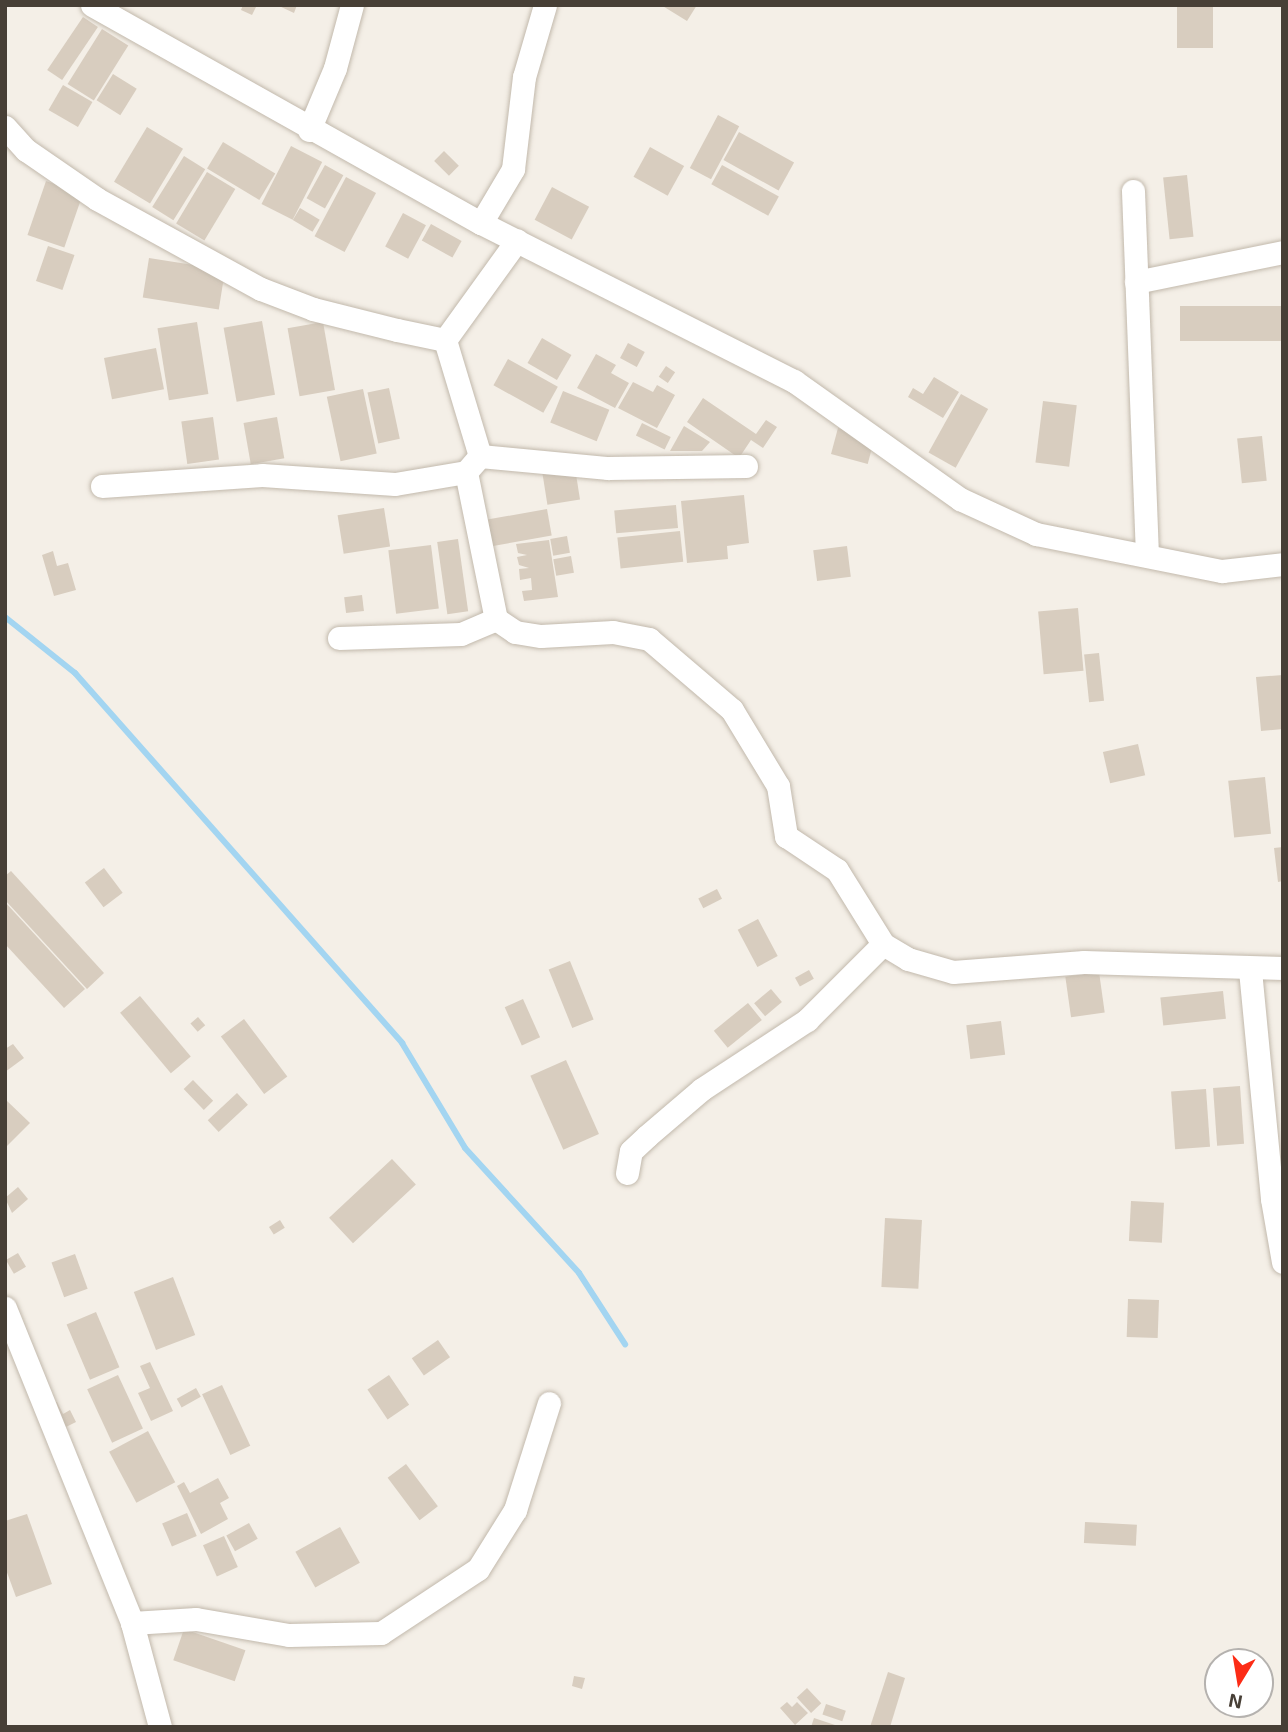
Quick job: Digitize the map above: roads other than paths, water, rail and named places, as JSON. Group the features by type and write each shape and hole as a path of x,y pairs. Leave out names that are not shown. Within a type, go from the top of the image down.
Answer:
{"street":[{"path":"92,5 309,130 481,223 794,382 960,499 1036,534 1222,570 1283,564"},
{"path":"309,130 335,68 352,5"},
{"path":"481,223 513,169 524,77 545,5"},
{"path":"5,127 26,150 97,199 261,289 313,309 445,340"},
{"path":"1133,191 1147,554"},
{"path":"517,240 445,340 473,464 496,619 515,632 541,636 612,632 649,639 732,710 778,786 786,836 837,870 883,944 908,960 953,972 1084,962 1250,970 1283,968"},
{"path":"1136,282 1283,252"},
{"path":"103,486 262,475 395,484 473,464 608,468 746,466"},
{"path":"339,638 461,634 496,619"},
{"path":"627,1173 631,1150 702,1089 807,1020 883,944"},
{"path":"1250,970 1272,1199 1283,1262"},
{"path":"5,1308 132,1623 160,1727"},
{"path":"132,1623 196,1619 289,1634 381,1633 478,1569 515,1510 549,1403"}],"waterway":[{"path":"5,617 75,673 402,1043 465,1148 579,1273 625,1344"}]}
